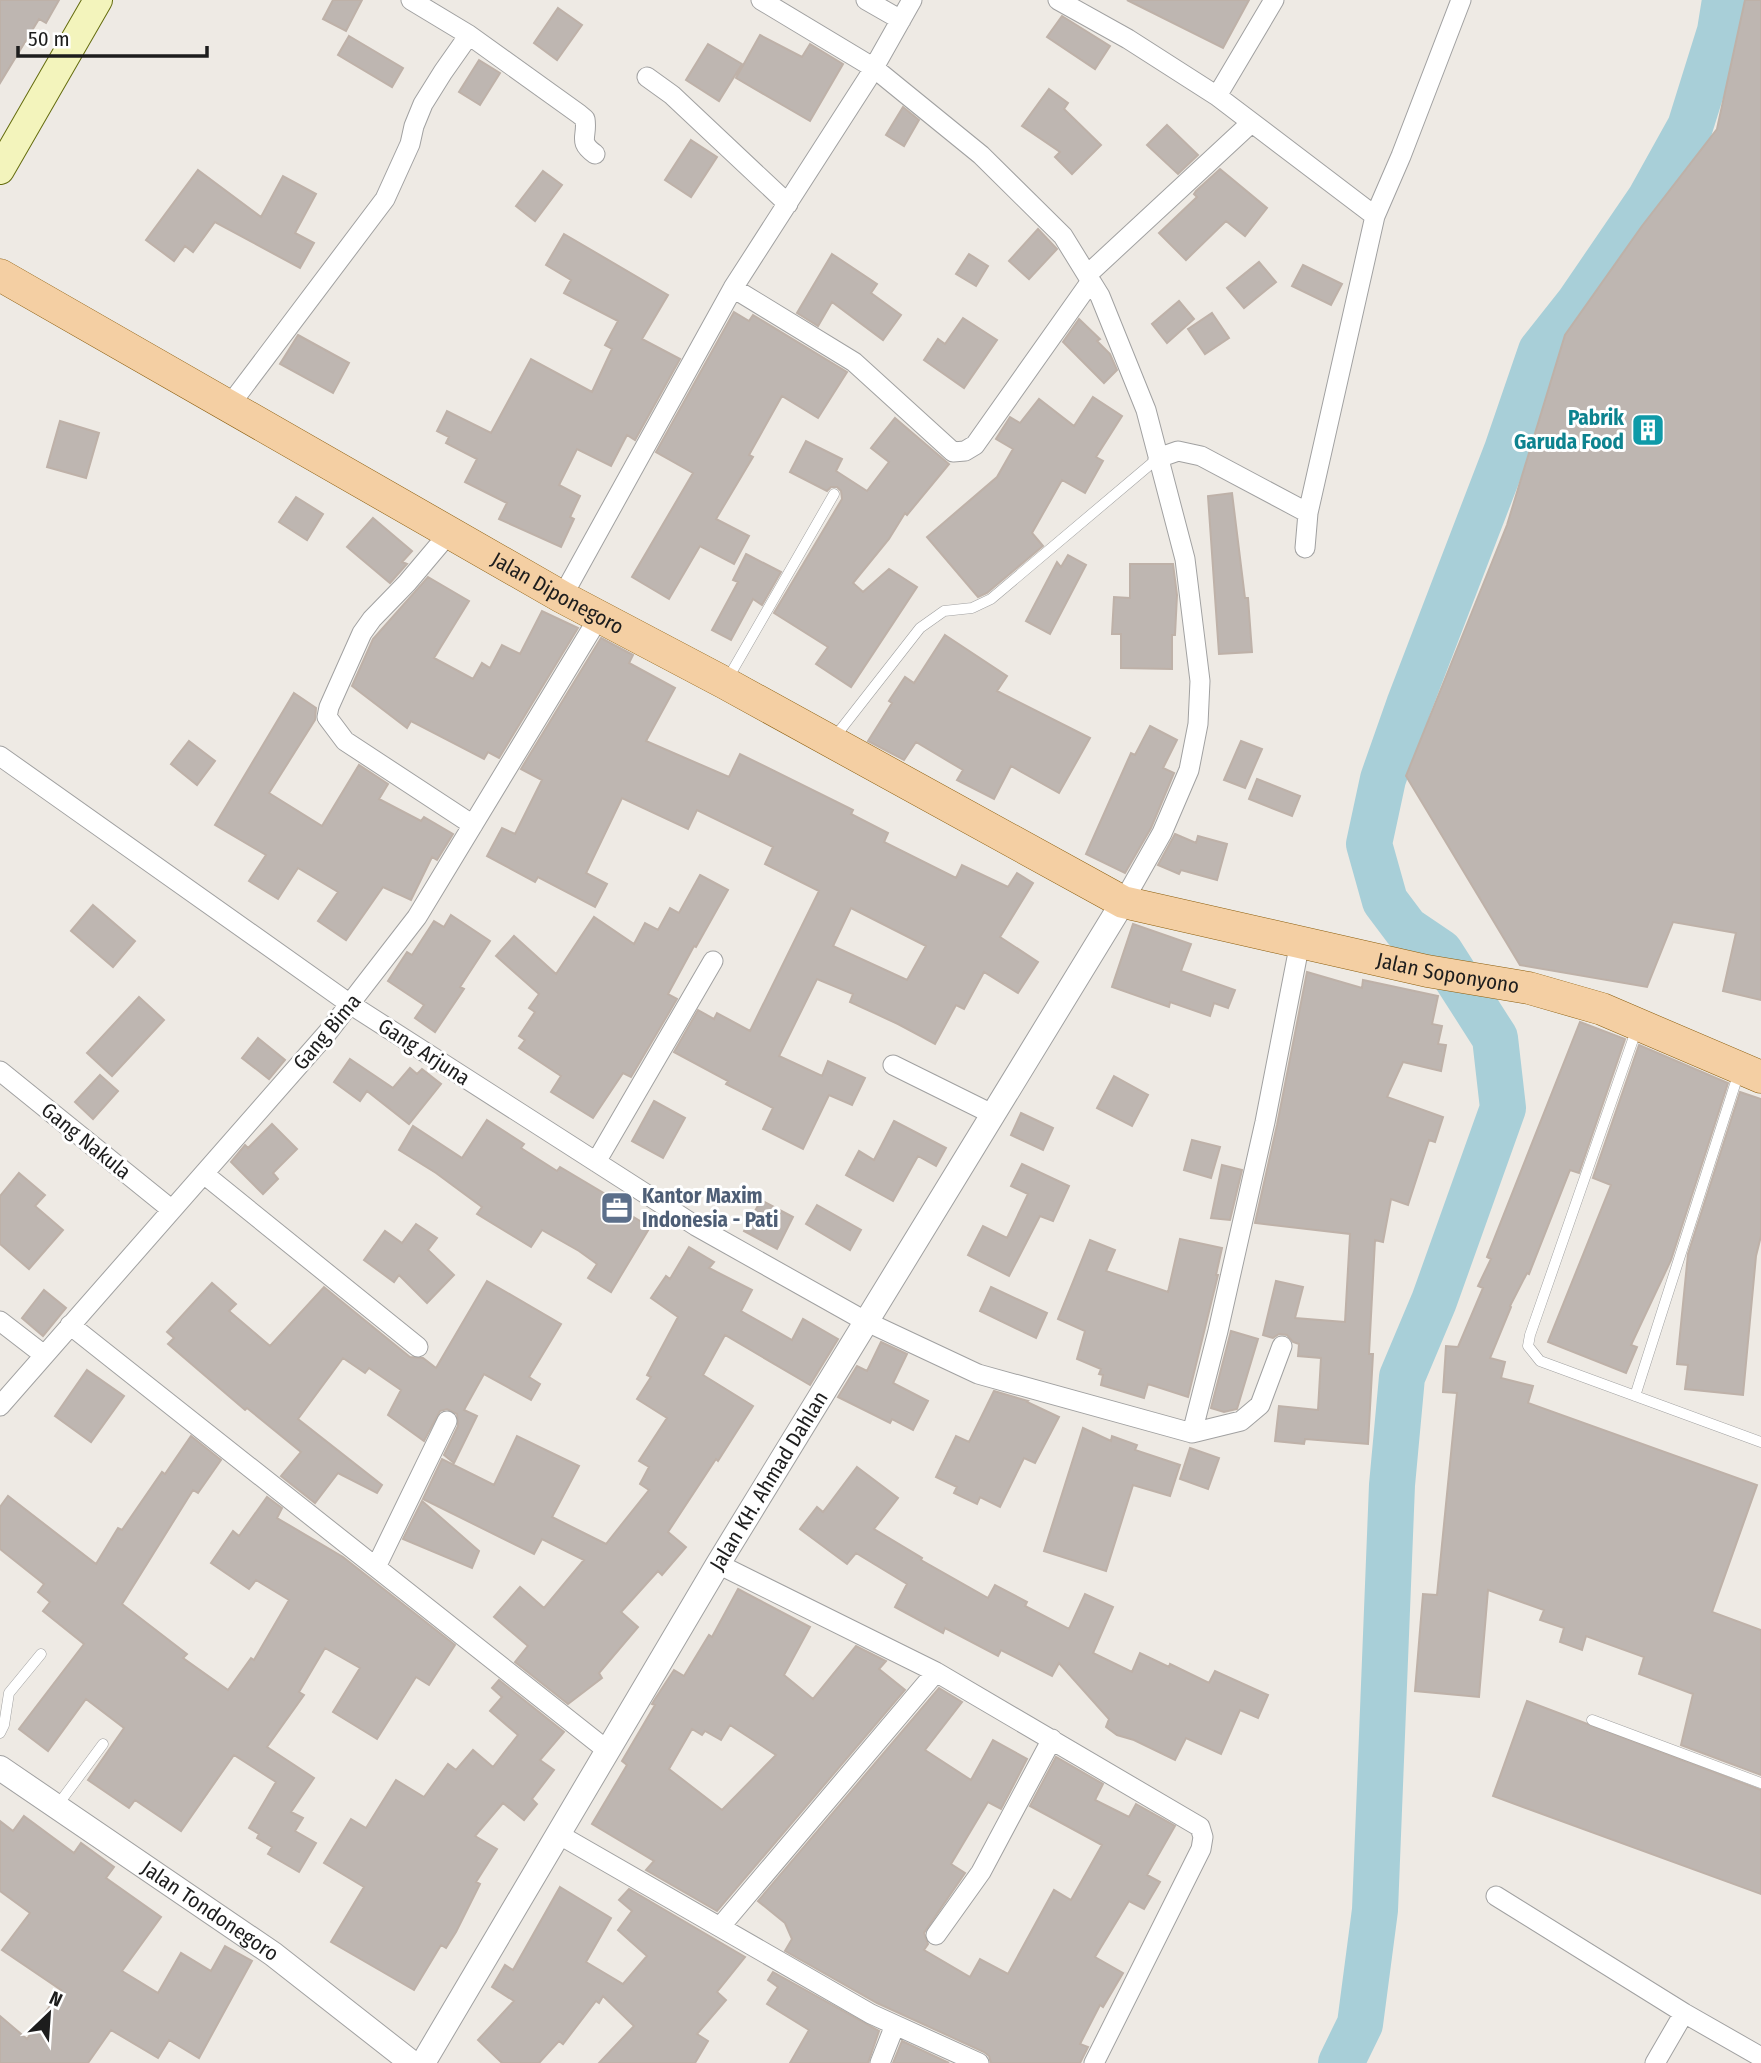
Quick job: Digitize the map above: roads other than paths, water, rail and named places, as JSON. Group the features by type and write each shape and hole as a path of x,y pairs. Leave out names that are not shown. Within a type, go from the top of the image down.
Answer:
{"main road":[{"path":"0,170 98,0"},
{"name":"Jalan Diponegoro","path":"0,275 562,597 725,683 1123,902"},
{"name":"Jalan Soponyono","path":"1123,902 1427,971 1529,988 1602,1009 1751,1073"}],"street":[{"path":"411,0 469,35 585,119 583,142 594,154"},
{"path":"761,0 874,68 981,155 1063,236 1100,296 1146,410 1185,559 1200,681 1198,724 1189,770 1162,833 1123,902"},
{"path":"866,0 901,20"},
{"path":"562,597 733,288 874,68 912,0"},
{"path":"1058,0 1217,96 1375,216"},
{"path":"1217,96 1274,0"},
{"path":"1305,548 1308,513 1375,216 1461,0"},
{"path":"229,406 385,199 410,144 414,125 424,104 469,35"},
{"path":"647,77 672,95 788,204"},
{"path":"733,288 854,362 953,452 965,452 975,445 1089,278 1251,123"},
{"path":"1158,458 1178,451 1201,456 1308,513"},
{"path":"450,532 362,633 328,707 327,717 345,741 473,825"},
{"name":"Gang Bima","path":"0,1406 328,1032 417,917 599,617"},
{"name":"Gang Arjuna","path":"0,756 350,1004 696,1226 865,1321 978,1374 1192,1433"},
{"name":"Jalan KH. Ahmad Dahlan","path":"423,2063 718,1564 1123,902"},
{"path":"1282,1346 1260,1405 1241,1421 1192,1433 1265,1122 1300,942"},
{"path":"596,1162 713,961"},
{"path":"893,1065 992,1115"},
{"name":"Gang Nakula","path":"0,1071 172,1210"},
{"path":"204,1174 418,1347"},
{"path":"0,1321 44,1355"},
{"path":"70,1325 608,1751"},
{"path":"376,1567 447,1421"},
{"path":"718,1564 936,1672 1200,1827 1203,1837 1201,1849 1094,2063"},
{"path":"720,1927 936,1672"},
{"path":"936,1935 981,1872 1052,1739"},
{"name":"Jalan Tondonegoro","path":"0,1768 273,1954 412,2063"},
{"path":"558,1834 872,2014 979,2063"},
{"path":"1496,1896 1684,2013 1761,2057"},
{"path":"1655,2063 1684,2013"},
{"path":"880,2063 895,2025"}],"lane":[{"path":"830,743 920,628 944,611 972,608 991,598 1158,458"},
{"path":"725,683 834,494"},
{"path":"1638,1025 1528,1346 1540,1361 1761,1443"},
{"path":"1635,1396 1751,1073"},
{"path":"0,1733 5,1725 4,1695 40,1654"},
{"path":"1592,1720 1761,1783"},
{"path":"57,1806 103,1744"}],"waterway":[{"path":"1341,2063 1360,2024 1375,1910 1392,1485 1402,1377 1434,1301 1503,1108 1495,1038 1440,952 1406,929 1385,901 1369,844 1383,779 1507,450 1541,351 1579,303 1650,199 1690,127 1720,31 1725,0"}],"place":[{"name":"Pabrik Garuda Food","path":"1648,430"},
{"name":"Kantor Maxim Indonesia - Pati","path":"617,1208"}]}
